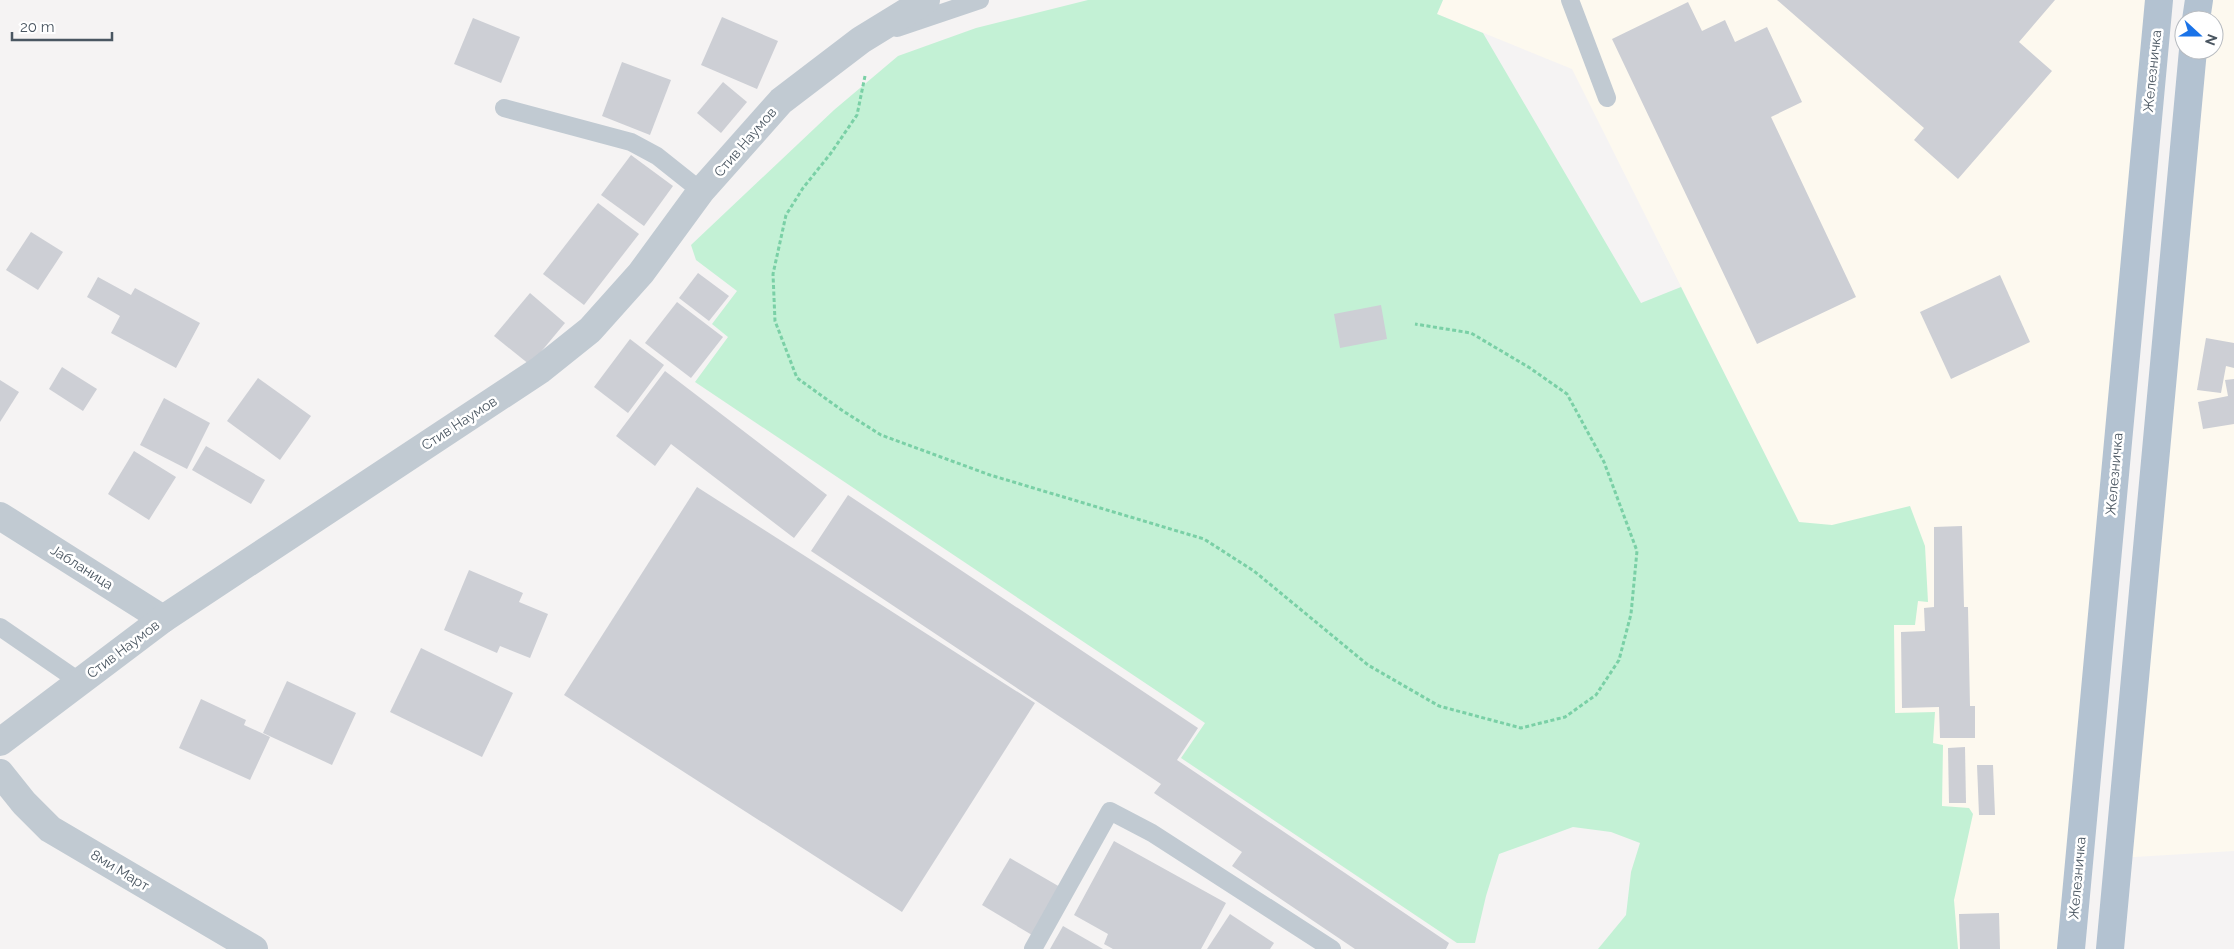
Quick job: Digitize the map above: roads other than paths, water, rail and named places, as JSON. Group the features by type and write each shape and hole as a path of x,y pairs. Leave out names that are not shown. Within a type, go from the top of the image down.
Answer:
{"main road":[{"name":"Железничка","path":"2071,949 2159,0"},
{"path":"2110,949 2192,60"}],"street":[{"name":"Стив Наумов","path":"0,742 163,619 540,370 590,330 641,273 701,191 781,101 861,40 926,0"},
{"name":"Јабланица","path":"0,516 163,619"},
{"name":"8ми Март","path":"0,773 24,803 50,828 254,949"}],"lane":[{"name":"Стив Наумов","path":"861,40 980,0"},
{"path":"1570,0 1607,98"},
{"path":"504,108 631,142 652,152 701,191"},
{"path":"0,627 80,682"},
{"path":"1034,949 1110,811 1152,833 1332,949"}]}
